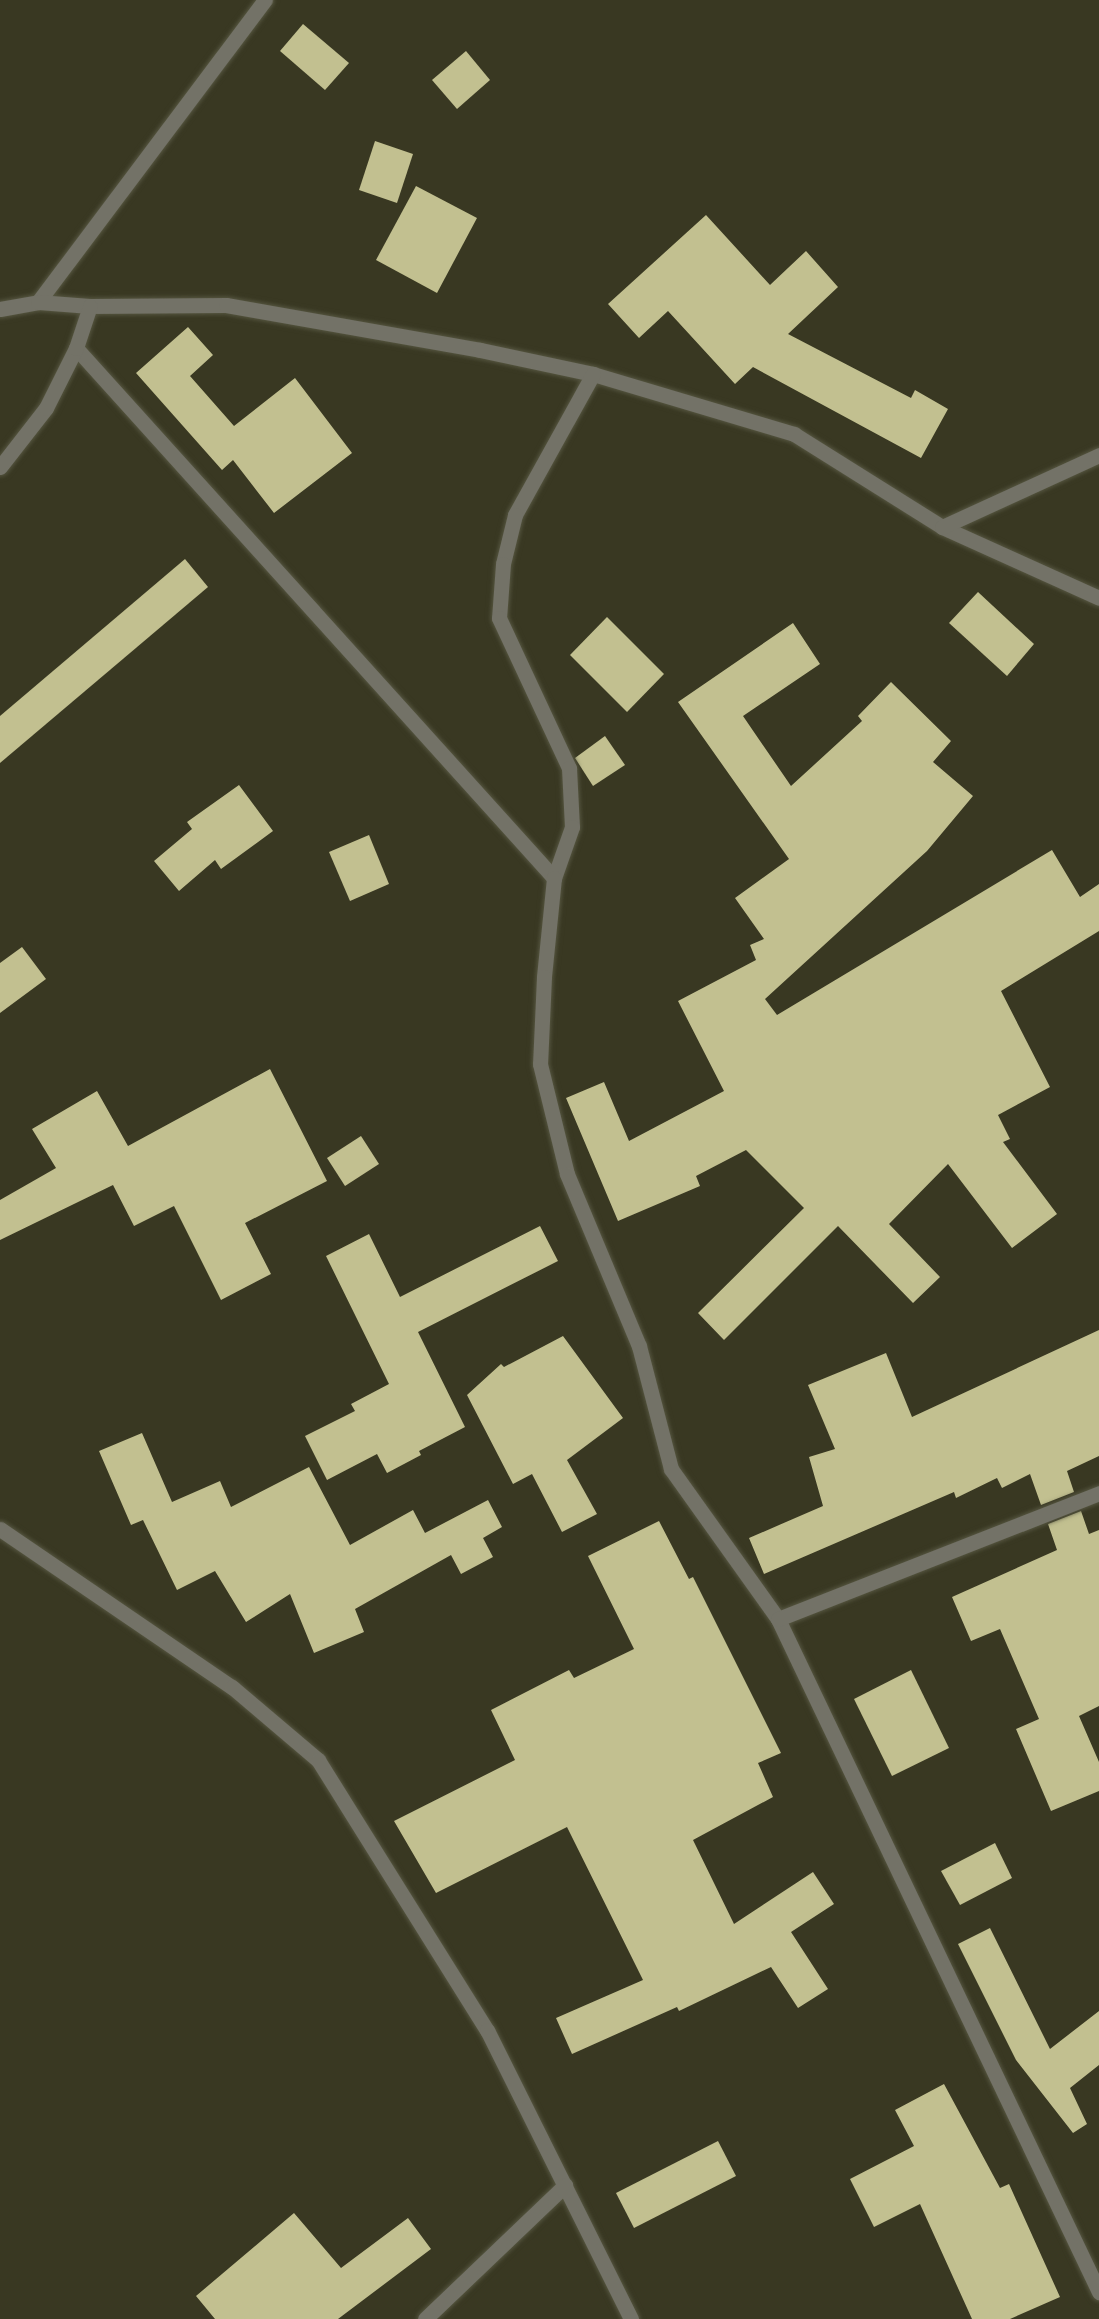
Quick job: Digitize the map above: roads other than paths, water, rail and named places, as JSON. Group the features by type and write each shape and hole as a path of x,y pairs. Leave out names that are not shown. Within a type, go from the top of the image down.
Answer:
{"street":[{"path":"38,302 265,0"},
{"path":"0,309 38,302 90,306 226,305 458,345 593,374 794,434 942,527 1099,598"},
{"path":"0,467 46,408 76,348 90,306"},
{"path":"76,348 554,878"},
{"path":"593,374 515,515 502,564 499,618 569,768 572,827 554,878 544,977 540,1064 567,1174 639,1346 671,1469 778,1619 1099,2292"},
{"path":"942,527 1099,455"},
{"path":"778,1619 1099,1493"},
{"path":"0,1529 232,1687 318,1760 487,2030 631,2319"},
{"path":"425,2319 565,2185"}]}
